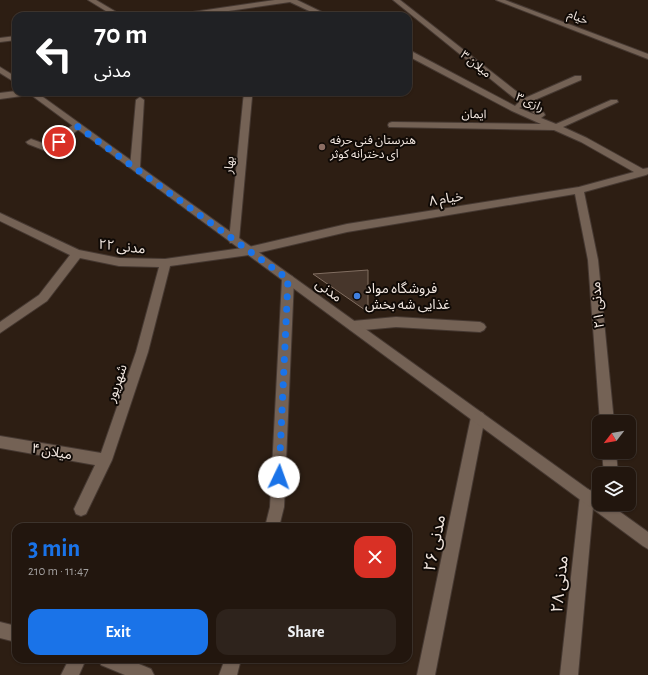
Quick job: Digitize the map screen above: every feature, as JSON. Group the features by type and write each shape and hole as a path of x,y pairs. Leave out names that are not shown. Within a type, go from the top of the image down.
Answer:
{"street":[{"path":"91,0 112,12"},
{"path":"207,12 290,0 317,12"},
{"name":"میلان ۳","path":"396,0 411,12"},
{"name":"خیام","path":"499,0 648,57"},
{"name":"میلان ۳","path":"412,13 556,127"},
{"path":"0,40 12,38"},
{"name":"رازی ۳","path":"412,55 515,109 584,140 645,172"},
{"path":"412,58 420,58"},
{"path":"0,70 12,77"},
{"path":"515,109 524,102 578,78"},
{"path":"0,96 12,94"},
{"name":"مدنی","path":"36,96 592,499"},
{"name":"بهار","path":"234,240 248,96"},
{"path":"135,167 140,100"},
{"path":"556,127 614,102"},
{"name":"ایمان","path":"392,125 556,127"},
{"path":"32,142 49,149 77,126"},
{"name":"خیام ۸","path":"249,251 347,228 579,190 645,172"},
{"name":"مدنی ۲۱","path":"579,190 593,260 606,415"},
{"name":"مدنی ۲۲","path":"0,217 77,254 119,262 165,263 249,251"},
{"path":"0,328 43,298 77,254"},
{"name":"شهریور","path":"81,509 105,460 142,352 165,263"},
{"path":"273,523 277,508 288,279"},
{"path":"353,326 396,322 480,327"},
{"name":"مدنی ۲۶","path":"426,675 478,417"},
{"name":"میلان ۴","path":"0,442 105,460"},
{"name":"مدنی ۲۸","path":"569,675 587,496"},
{"name":"مدنی","path":"615,511 648,541"},
{"path":"0,630 12,633"},
{"path":"70,675 76,663"},
{"path":"116,663 145,675"},
{"path":"228,675 232,663"}],"building":[{"name":"فروشگاه مواد غذایی شه بخش","path":"368,270 368,312 313,274"}],"place":[{"name":"هنرستان فنی حرفه ای دخترانه کوثر","path":"322,147"},
{"name":"فروشگاه مواد غذایی شه بخش","path":"357,296"}],"route":[{"path":"59,142 77,126 288,279 279,477"}]}
